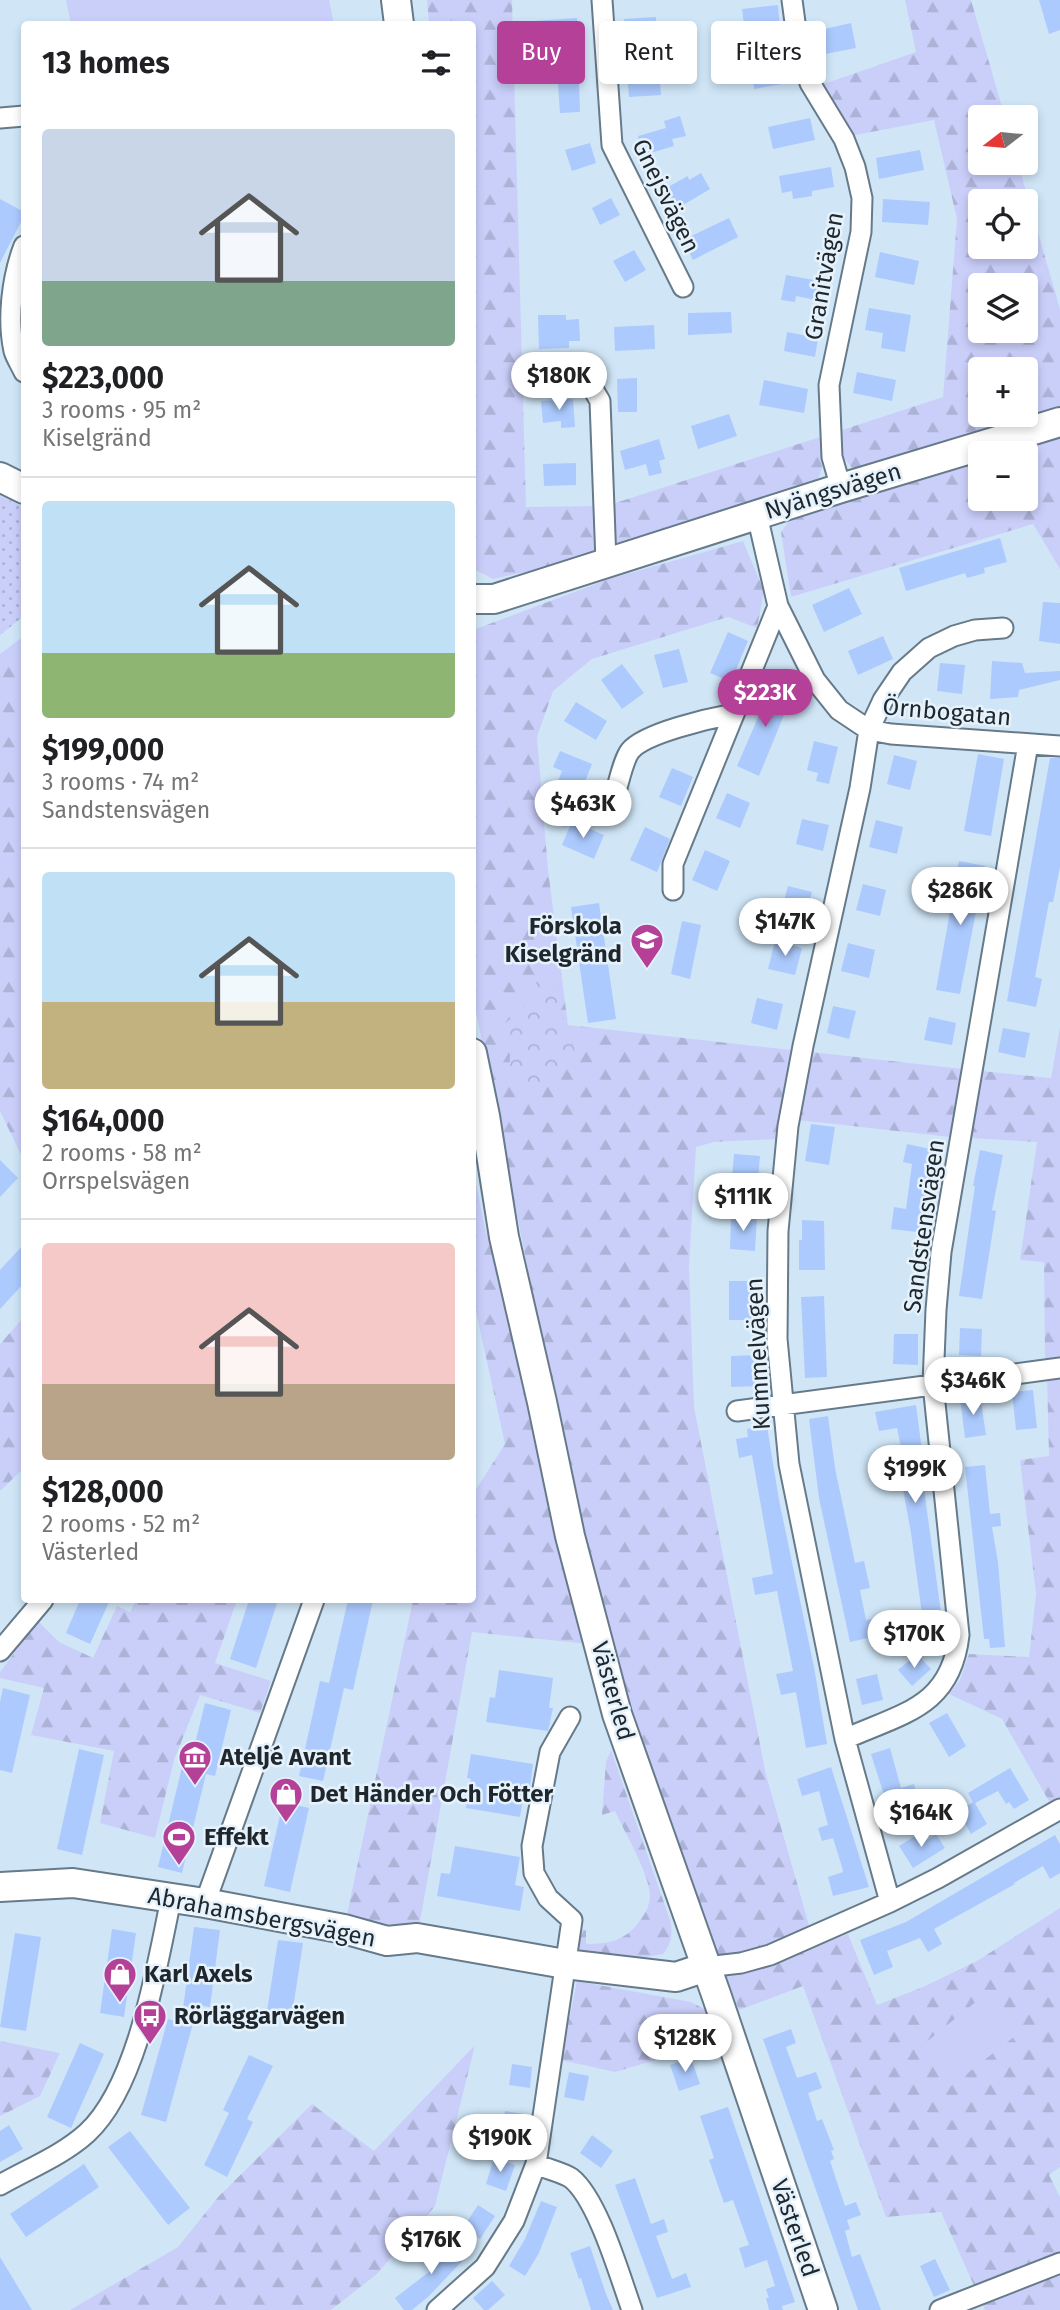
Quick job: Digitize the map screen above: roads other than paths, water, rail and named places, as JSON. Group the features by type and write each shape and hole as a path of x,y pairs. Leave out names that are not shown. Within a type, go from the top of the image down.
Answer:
{"street":[{"path":"396,0 399,21"},
{"name":"Gnejsvägen","path":"602,0 612,145 683,287"},
{"name":"Granitvägen","path":"792,0 798,45 810,83 844,139 855,167 862,198 861,232 829,385 832,457 841,488"},
{"path":"0,118 21,116"},
{"path":"21,255 10,318 15,354 21,366"},
{"path":"0,362 21,371"},
{"path":"593,389 600,401 606,562"},
{"name":"Nyängsvägen","path":"476,599 494,599 841,488 1060,422"},
{"path":"0,478 21,488"},
{"name":"Örnbogatan","path":"757,515 778,606 815,680 839,710 869,730 891,734 1060,746"},
{"path":"673,890 673,864 778,606"},
{"name":"Kummelvägen","path":"890,1902 845,1739 789,1464 777,1339 778,1231 788,1126 860,788 869,730 883,700 902,672 929,648 975,630 1003,628"},
{"path":"614,798 631,750 650,737 710,718 733,714"},
{"name":"Sandstensvägen","path":"845,1739 926,1703 944,1684 957,1660 959,1635 933,1384 936,1310 941,1252 1028,744"},
{"name":"Västerled","path":"476,1091 479,1120 570,1536 617,1714 822,2310"},
{"path":"737,1411 1060,1368"},
{"path":"0,1651 40,1603"},
{"path":"205,1903 313,1603"},
{"path":"437,2310 485,2267 514,2221 536,2164 572,1920 548,1898 534,1873 532,1846 550,1752 570,1717"},
{"path":"706,1967 741,1963 770,1955 890,1902 1060,1809"},
{"name":"Abrahamsbergsvägen","path":"0,1887 73,1883 205,1903 344,1929 387,1941 417,1938 565,1964 676,1977 706,1967"},
{"path":"0,2185 84,2135 109,2105 147,2011 171,1899"},
{"path":"536,2164 571,2178 586,2197 600,2223 632,2310"},
{"path":"940,2310 1060,2263"}],"place":[{"name":"Förskola Kiselgränd","path":"647,970"},
{"name":"Ateljé Avant","path":"195,1787"},
{"name":"Det Händer Och Fötter","path":"286,1824"},
{"name":"Effekt","path":"179,1867"},
{"name":"Karl Axels","path":"120,2004"},
{"name":"Rörläggarvägen","path":"150,2046"}]}
